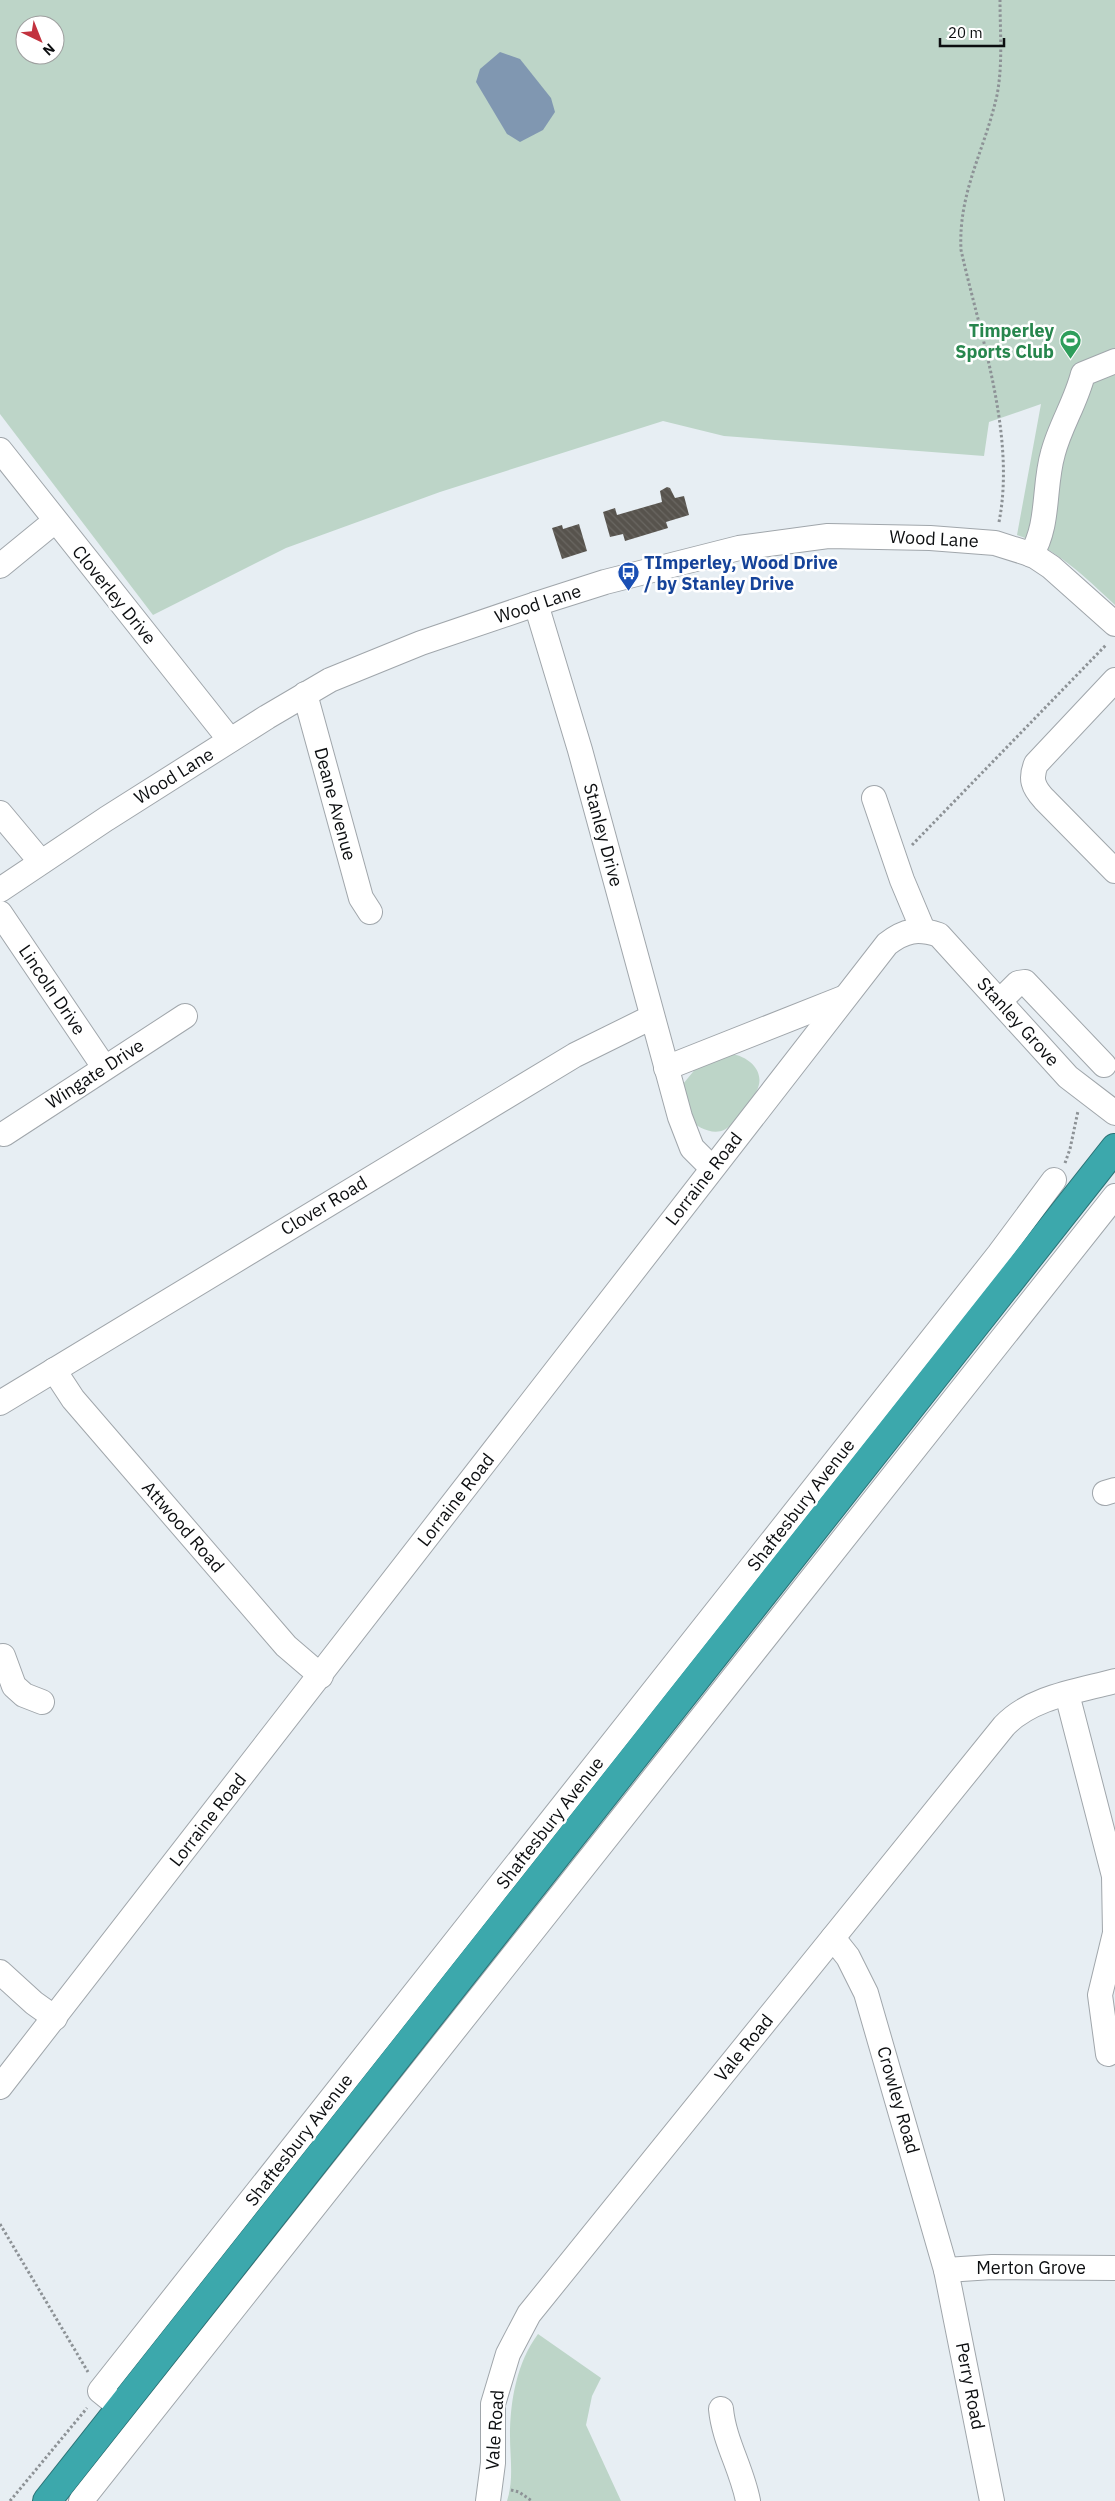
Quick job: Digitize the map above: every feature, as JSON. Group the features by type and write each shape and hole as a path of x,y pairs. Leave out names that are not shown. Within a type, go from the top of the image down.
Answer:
{"highway":[{"name":"Shaftesbury Avenue","path":"47,2501 1115,1148"}],"street":[{"path":"1031,554 1038,543 1045,515 1053,453 1079,391 1082,374 1115,361"},
{"name":"Cloverley Drive","path":"0,450 230,740"},
{"path":"0,566 55,521"},
{"name":"Wood Lane","path":"0,890 230,740 330,680 420,643 536,604 605,582 739,548 786,540 868,536 995,543 1031,554 1059,573 1112,633"},
{"name":"Stanley Drive","path":"536,604 580,750 686,1135 699,1157 712,1168"},
{"path":"1115,680 1036,764 1032,782 1035,790 1044,800 1115,871"},
{"name":"Deane Avenue","path":"305,694 361,898 370,912"},
{"path":"874,798 895,859 923,930"},
{"path":"0,812 41,862"},
{"name":"Lincoln Drive","path":"0,913 104,1067"},
{"name":"Lorraine Road","path":"0,2087 321,1676 887,944 903,933 923,930"},
{"name":"Stanley Grove","path":"923,930 939,935 946,941 1068,1077 1085,1092 1115,1113"},
{"path":"1000,1001 1018,982 1025,982 1109,1057 1085,1092"},
{"path":"666,1068 845,997"},
{"name":"Wingate Drive","path":"4,1134 104,1067 185,1016"},
{"name":"Clover Road","path":"0,1403 575,1055 652,1017"},
{"path":"1049,1186 1072,1203 1100,1214"},
{"name":"Shaftesbury Avenue","path":"100,2391 1015,1232 1049,1186"},
{"path":"81,2501 1115,1196"},
{"path":"1015,1232 1037,1248"},
{"name":"Attwood Road","path":"54,1370 73,1399 286,1646 321,1676"},
{"path":"3,1656 7,1692 24,1695 42,1702"},
{"name":"Vale Road","path":"488,2501 493,2463 493,2404 505,2362 525,2321 1014,1715 1031,1705 1115,1680"},
{"path":"1067,1694 1114,1876 1115,1933 1100,1995 1108,2054"},
{"name":"Crowley Road","path":"833,1938 848,1957 866,1993 946,2270"},
{"path":"0,1972 34,2003 55,2018"},
{"name":"Shaftesbury Avenue","path":"288,2197 310,2213"},
{"name":"Merton Grove","path":"946,2270 992,2267 1115,2268"},
{"name":"Perry Road","path":"946,2270 992,2501"},
{"path":"100,2391 121,2408"},
{"path":"721,2407 725,2431 743,2476 748,2501"}],"path":[{"path":"995,543 1002,508 1003,468 999,424 995,395 961,250 960,226 967,190 996,96 1000,75 1000,0"},
{"path":"895,859 914,844 1112,633"},
{"path":"1049,1186 1068,1157 1075,1118 1085,1092"},
{"path":"0,2224 100,2391 10,2501"}],"green space":[{"path":"0,0 1115,0 1115,605 1069,564 1045,548 1017,535 1041,404 989,422 984,456 724,436 663,421 440,492 286,548 153,615 0,414"},
{"path":"732,1054 745,1059 755,1067 758,1072 759,1085 752,1100 734,1122 724,1130 715,1132 705,1130 696,1125 688,1114 683,1084 697,1067"},
{"path":"538,2334 601,2378 592,2396 586,2425 621,2501 507,2501 511,2477 510,2423 513,2396 520,2369"}],"water":[{"path":"500,52 520,59 551,98 555,112 543,130 520,142 507,134 476,82 480,69"}],"building":[{"path":"667,487 670,488 675,498 684,496 689,515 666,522 668,528 625,541 623,534 610,537 603,512 615,508 617,515 662,502 660,491"},
{"path":"579,524 587,551 562,559 552,528 562,525 563,529"}],"place":[{"name":"Timperley Sports Club","path":"1070,360"},
{"name":"TImperley, Wood Drive / by Stanley Drive","path":"628,592"}]}
